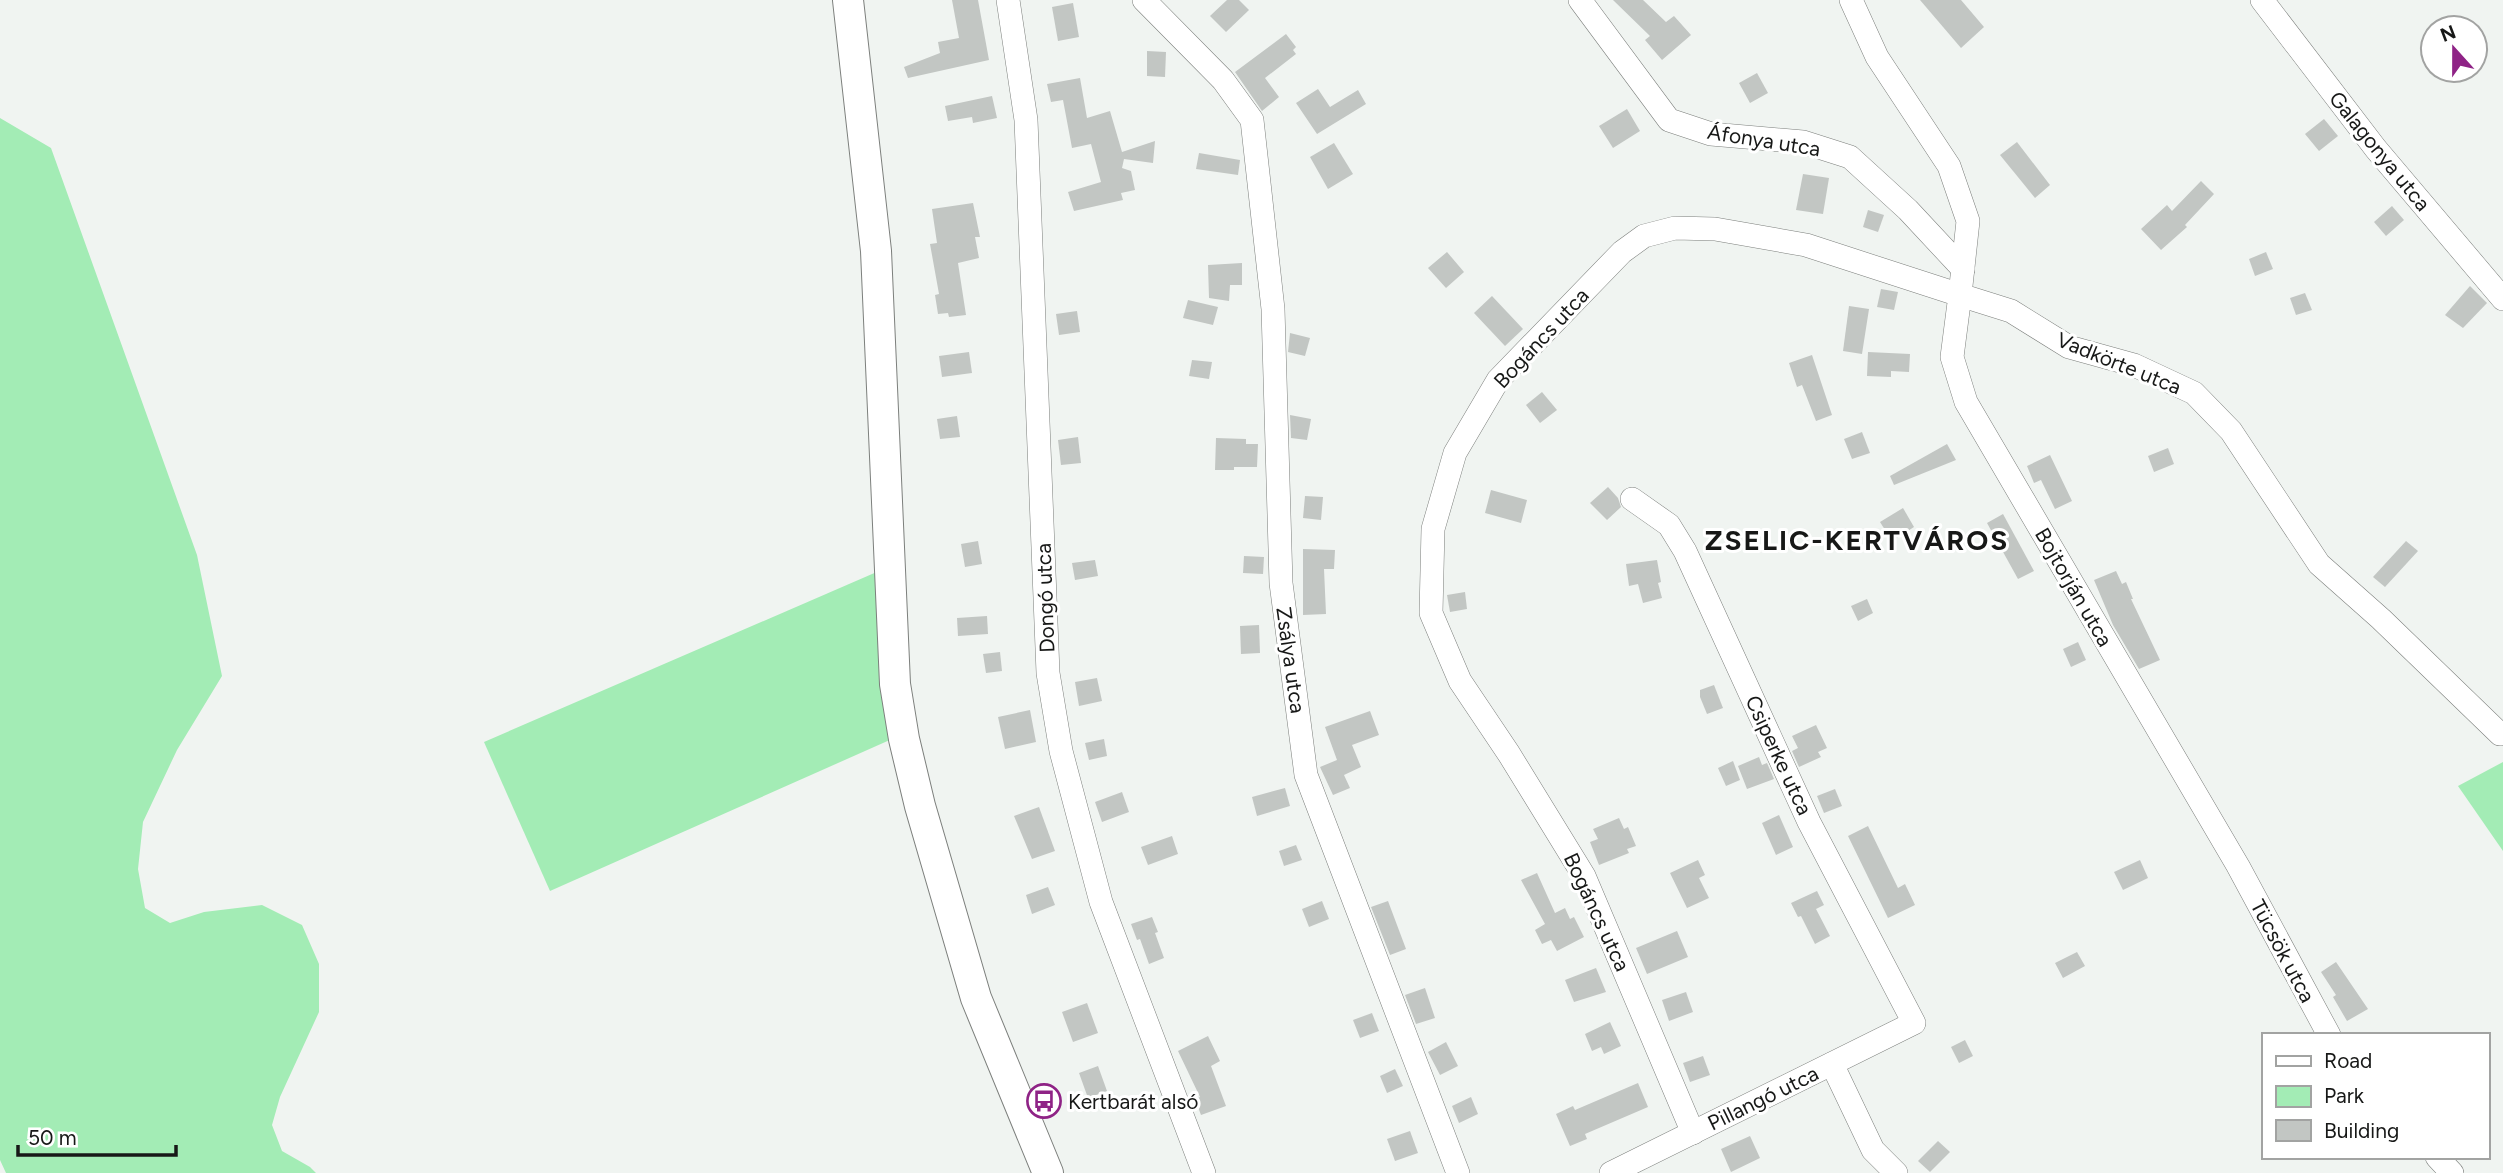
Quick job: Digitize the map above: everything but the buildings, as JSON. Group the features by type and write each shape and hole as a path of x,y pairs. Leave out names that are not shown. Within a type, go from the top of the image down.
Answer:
{"street":[{"path":"848,0 876,251 895,684 904,739 920,806 976,998 1048,1173"},
{"name":"Dongó utca","path":"1008,0 1026,120 1048,673 1060,751 1101,902 1204,1173"},
{"name":"Zsálya utca","path":"1144,0 1223,80 1252,120 1273,309 1281,583 1307,775 1458,1173"},
{"name":"Áfonya utca","path":"1580,0 1669,120 1711,134 1803,142 1850,157 1908,210 1963,269"},
{"path":"1851,0 1877,57 1949,166 1968,221 1961,295"},
{"name":"Galagonya utca","path":"2262,0 2376,149 2503,299"},
{"name":"Bogáncs utca","path":"1693,1132 1584,876 1509,754 1460,681 1431,613 1433,529 1454,453 1499,380 1622,252 1644,236 1675,228 1715,229 1793,243 1961,295"},
{"name":"Vadkörte utca","path":"1961,295 2011,311 2069,347 2134,365 2194,393 2231,431 2319,564 2381,619 2500,734"},
{"name":"Bojtorján utca","path":"1961,295 1952,357 1966,402 2238,866"},
{"name":"Csiperke utca","path":"1632,499 1670,525 1685,551 1809,822 1914,1023"},
{"name":"Tücsök utca","path":"2238,866 2328,1033"},
{"name":"Pillangó utca","path":"1611,1173 1914,1023"},
{"path":"1832,1064 1873,1150 1896,1173"},
{"path":"2439,1159 2452,1173"}],"green space":[{"path":"0,118 51,148 197,555 222,676 177,750 143,822 138,869 145,908 170,923 204,912 262,905 302,925 319,964 319,1012 280,1097 272,1125 282,1151 316,1173 6,1173 0,1160"},
{"path":"879,571 892,739 550,891 484,742"},
{"path":"2503,762 2503,851 2458,786"}],"place":[{"name":"Kertbarát alsó","path":"1044,1101"}],"district":[{"name":"ZSELIC-KERTVÁROS","path":"1857,540"}]}
